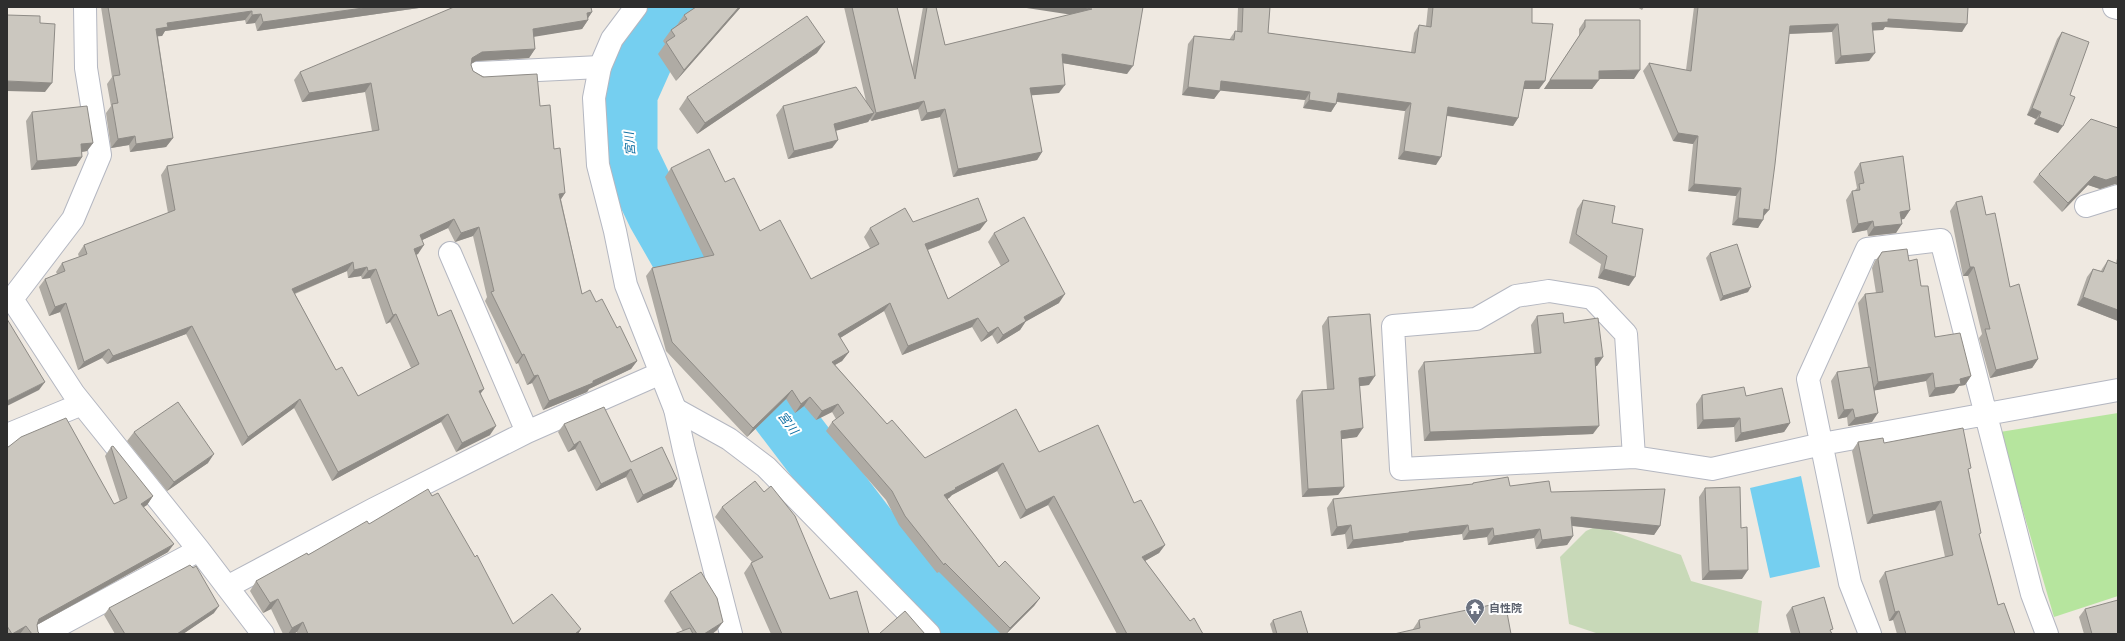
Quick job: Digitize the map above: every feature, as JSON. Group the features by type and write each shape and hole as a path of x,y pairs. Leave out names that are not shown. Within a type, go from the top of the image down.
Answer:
{"street":[{"path":"85,7 86,68 100,155 73,219 10,301 82,404 199,550 262,634"},
{"path":"636,7 612,39 600,67 594,98 598,165 615,230 626,285 675,409 731,634"},
{"path":"2114,7 2118,8"},
{"path":"478,73 600,67"},
{"path":"2086,206 2118,196"},
{"path":"1870,634 1850,583 1808,379 1867,249 1941,240 1984,415 2032,594 2047,634"},
{"path":"450,253 526,432"},
{"path":"1634,457 1626,334 1592,298 1549,291 1516,296 1476,319 1393,326 1401,469 1634,457 1712,469 1822,444 2118,390"},
{"path":"227,587 374,509 526,432 661,373"},
{"path":"7,435 82,404"},
{"path":"675,409 729,439 766,467 929,634"},
{"path":"43,634 199,550"}],"green space":[{"path":"2118,413 2118,596 2054,617 2000,432"},
{"path":"1597,526 1681,555 1691,581 1762,601 1758,634 1599,634 1569,624 1560,557 1586,531"}],"water":[{"path":"1801,476 1820,567 1770,578 1750,488"}],"building":[{"path":"108,7 370,7 263,22 261,14 252,15 252,11 167,23 168,27 156,29 173,138 136,144 135,136 118,139 112,104 118,103 113,76 120,75"},
{"path":"454,7 591,7 592,12 587,13 588,20 533,29 535,49 482,52 472,58 471,65 473,71 483,77 537,74 540,106 550,105 554,149 560,148 565,193 559,194 582,294 590,290 596,302 602,299 617,328 620,326 637,361 593,381 593,383 549,401 538,375 534,376 524,354 522,355 491,292 494,291 479,227 461,233 454,219 420,235 424,245 414,249 438,316 451,310 484,389 479,391 496,426 462,443 448,414 338,472 300,399 248,437 192,326 113,356 109,349 84,362 66,303 55,307 45,279 65,271 62,263 87,254 84,245 175,210 167,166 379,130 371,83 309,93 300,72","holes":["353,262 354,270 367,267 368,271 376,269 393,315 396,314 419,364 358,396 342,367 336,370 292,289"]},
{"path":"696,7 739,7 684,70 666,42 675,36 671,30 687,19 684,15"},
{"path":"852,7 897,7 915,79 927,7 936,7 945,45 1092,9 1080,7 1143,7 1133,66 1062,54 1065,85 1030,88 1042,152 958,169 945,109 927,113 924,101 876,113"},
{"path":"1243,7 1270,7 1268,33 1415,53 1419,25 1431,27 1433,7 1532,7 1532,23 1553,24 1545,81 1525,81 1518,118 1448,107 1441,157 1404,151 1411,103 1338,93 1336,104 1309,100 1310,92 1221,81 1220,91 1188,87 1194,36 1234,40 1235,31 1242,32"},
{"path":"1698,7 1968,7 1967,24 1888,19 1888,22 1872,23 1875,53 1841,56 1838,24 1790,26 1769,210 1764,209 1763,220 1738,218 1741,188 1694,184 1698,136 1678,133 1649,63 1691,71"},
{"path":"7,15 40,16 40,23 55,24 52,83 7,81"},
{"path":"807,16 825,42 705,123 687,97"},
{"path":"1585,20 1640,20 1640,70 1599,71 1599,80 1550,80 1585,27"},
{"path":"2062,32 2089,42 2070,95 2075,97 2063,126 2039,117 2041,112 2032,108"},
{"path":"856,87 874,113 834,124 838,140 794,151 783,106"},
{"path":"87,106 93,143 81,144 82,157 37,161 32,112"},
{"path":"2091,119 2118,128 2118,176 2106,180 2094,176 2068,203 2039,174"},
{"path":"709,149 725,182 734,178 760,231 780,220 811,279 879,244 870,228 905,208 913,222 978,198 987,221 925,244 948,299 1009,261 994,233 1024,217 1065,294 1024,317 1026,321 1003,335 998,327 988,333 978,318 908,346 890,303 838,334 849,352 832,362 887,424 892,420 925,458 1016,409 1039,452 1098,425 1134,503 1141,500 1165,545 1142,557 1190,621 1194,618 1203,634 1127,634 1054,496 1026,510 1003,463 944,495 999,567 1005,561 1040,598 1010,628 945,563 944,565 905,516 892,491 832,422 844,413 838,404 822,411 810,397 801,404 792,390 753,428 672,342 652,268 714,255 671,168"},
{"path":"1903,156 1910,210 1900,212 1902,224 1874,227 1873,221 1858,224 1852,191 1860,190 1859,184 1864,183 1860,163"},
{"path":"1982,196 1986,215 1995,213 2010,287 2019,284 2038,359 1996,370 1985,329 1990,329 1974,267 1970,267 1956,202"},
{"path":"1583,200 1615,206 1612,223 1643,229 1635,277 1604,269 1607,256 1576,234"},
{"path":"1737,244 1751,287 1723,296 1710,253"},
{"path":"1907,249 1909,261 1917,259 1921,286 1928,286 1935,337 1960,333 1971,376 1960,379 1961,384 1935,388 1933,373 1878,382 1865,294 1883,292 1878,259 1882,252"},
{"path":"2108,260 2118,264 2118,310 2083,297 2093,269 2103,272"},
{"path":"1563,313 1564,323 1598,318 1603,357 1595,358 1599,426 1430,432 1424,362 1541,353 1537,316"},
{"path":"1370,314 1375,376 1359,378 1363,428 1341,431 1344,487 1308,489 1302,391 1334,389 1328,317"},
{"path":"7,319 45,382 7,401"},
{"path":"1870,367 1878,413 1855,418 1853,409 1844,410 1837,372"},
{"path":"1744,387 1746,396 1782,388 1790,423 1741,433 1740,418 1703,420 1702,395"},
{"path":"178,402 214,454 174,482 134,432"},
{"path":"604,407 631,462 662,447 677,479 643,495 631,469 601,484 580,441 574,445 564,424"},
{"path":"66,418 114,504 127,498 111,447 113,446 153,496 141,504 174,544 39,619 37,625 38,632 40,634 32,634 26,626 12,634 7,626 7,448 21,437"},
{"path":"1963,428 1971,468 1968,469 1981,533 1979,534 1998,605 2004,603 2015,634 1906,634 1899,611 1895,612 1885,572 1953,555 1941,501 1873,515 1858,442 1883,438 1884,443"},
{"path":"1508,477 1510,486 1549,481 1551,492 1665,489 1660,526 1571,517 1573,536 1542,540 1540,529 1494,536 1493,528 1469,531 1468,525 1353,540 1351,525 1337,527 1333,499 1473,484"},
{"path":"755,481 764,492 771,486 795,516 830,599 857,591 869,634 782,634 751,563 763,557 722,507"},
{"path":"1740,487 1741,528 1747,527 1748,570 1709,571 1705,488"},
{"path":"428,489 432,496 438,493 475,557 477,555 513,624 552,594 581,629 575,634 308,634 303,622 292,628 278,599 270,603 256,581 307,553 308,555 367,521 369,524"},
{"path":"190,565 193,568 196,566 219,606 177,634 125,634 109,608"},
{"path":"701,572 717,598 723,622 704,634 697,634 670,592"},
{"path":"1824,597 1833,629 1830,630 1832,634 1800,634 1792,607"},
{"path":"2118,600 2118,634 2092,634 2085,609"},
{"path":"1505,602 1511,634 1394,634 1420,628 1419,620"},
{"path":"905,611 925,634 879,634"},
{"path":"1301,611 1308,634 1277,634 1273,620"},
{"path":"690,628 693,634 674,634"}],"waterway":[{"name":"宮川","path":"675,7 653,38 628,94 628,155 656,213 740,360 871,532 975,634"}],"place":[{"name":"自性院","path":"1475,625"}]}
